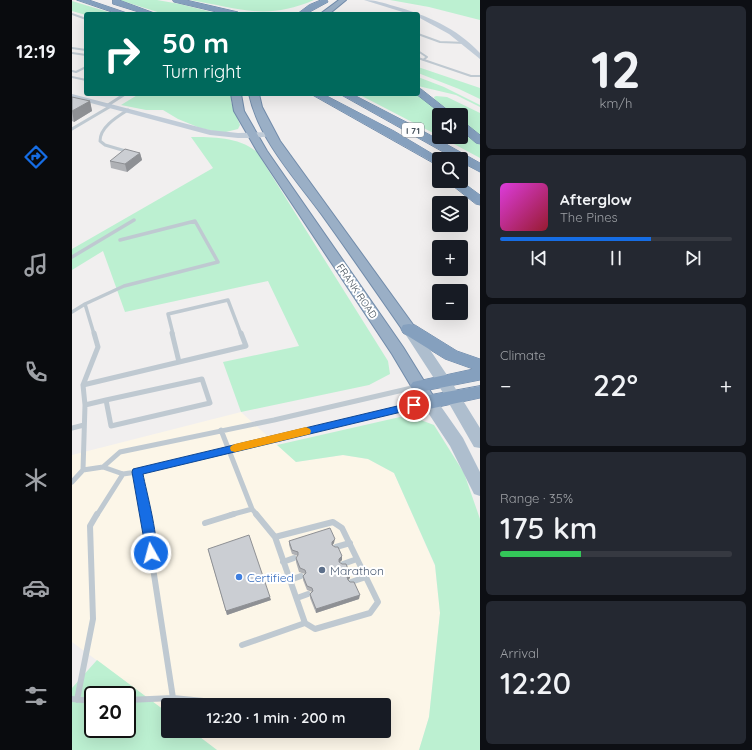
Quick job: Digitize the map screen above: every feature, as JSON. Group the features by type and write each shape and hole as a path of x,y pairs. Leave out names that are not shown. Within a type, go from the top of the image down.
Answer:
{"highway":[{"path":"81,0 120,12"},
{"path":"110,0 147,12"},
{"path":"177,0 226,12"},
{"path":"327,12 343,0"},
{"path":"304,12 325,1"},
{"path":"309,12 325,1"},
{"path":"420,93 440,108"},
{"name":"FRANK ROAD","path":"236,96 239,111 254,137 398,351 429,402"},
{"name":"FRANK ROAD","path":"254,96 259,114 279,148 409,329"},
{"name":"I 71","path":"320,96 390,133 432,159"},
{"name":"I 71","path":"349,96 410,128 480,168"},
{"path":"468,131 480,141"},
{"path":"390,133 432,165"},
{"path":"468,180 480,188"},
{"path":"462,188 480,201"},
{"path":"409,329 449,356 480,364"},
{"path":"419,386 480,374"},
{"path":"429,402 480,392"}],"main road":[{"path":"367,0 408,12"},
{"path":"420,16 448,30 466,43 480,57"},
{"path":"72,96 110,105 206,133 232,137 254,137 271,134"},
{"name":"FRANK ROAD","path":"409,329 444,382 480,442"},
{"name":"FRANK ROAD","path":"429,402 457,443 480,489"}],"lane":[{"path":"72,14 84,18"},
{"path":"420,35 440,42 466,43"},
{"path":"72,48 84,50"},
{"path":"420,52 427,57 423,60"},
{"path":"72,53 84,55"},
{"path":"420,59 471,76 480,76"},
{"path":"72,71 76,72 84,68"},
{"path":"72,77 84,80"},
{"path":"72,129 122,96"},
{"path":"128,110 110,122 100,137 100,141 105,145 131,152"},
{"path":"72,257 134,220"},
{"path":"72,312 85,304 124,286 218,262 195,221 120,240"},
{"path":"83,385 180,362 246,346 228,300 168,314 180,362"},
{"path":"83,470 85,405 83,385 98,347 85,304"},
{"path":"85,405 106,400 202,379 210,403 111,426 106,400"},
{"path":"103,467 120,452 274,420 375,395 419,386"},
{"path":"72,482 83,470 103,467 122,474 137,472 429,402"},
{"path":"72,428 84,425"},
{"path":"221,430 252,509 275,537 305,623 315,629 370,613 378,602 342,528 333,522 275,537"},
{"path":"137,472 149,531 151,553"},
{"path":"75,700 93,619 90,526 122,474"},
{"path":"205,523 252,509"},
{"path":"336,547 350,543"},
{"path":"284,562 294,558"},
{"path":"343,564 358,559"},
{"path":"154,568 173,698"},
{"path":"290,580 301,576"},
{"path":"351,582 366,578"},
{"path":"297,598 308,594"},
{"path":"242,645 305,623"},
{"path":"136,700 161,699"}],"shaded area":[{"path":"241,412 296,462 343,455 368,459 394,473 435,566 440,613 429,717 419,750 217,750 201,738 391,738 391,698 161,698 161,708 136,689 136,686 131,686 72,642 72,455"}],"green space":[{"path":"119,0 157,0 211,12 158,12"},
{"path":"190,0 314,0 281,10 252,11"},
{"path":"390,0 480,0 480,20 429,7"},
{"path":"72,1 108,12 84,12 84,14 72,11"},
{"path":"420,68 480,88 480,99 420,74"},
{"path":"420,78 444,87 480,105 480,107 456,95 420,86"},
{"path":"136,96 232,96 231,102 240,125 238,129 222,133 200,128 178,119 163,110 146,110 121,105"},
{"path":"362,96 420,96 435,108 432,108 432,132"},
{"path":"434,97 447,97 480,113 480,135 468,126 468,108 446,108 435,100"},
{"path":"468,135 480,145 480,158 454,144 468,144"},
{"path":"191,137 226,139 242,143 257,152 388,361 390,374 369,385 241,412 223,362 299,346 268,281 125,312 103,251 72,270 72,249 213,168"},
{"path":"400,417 418,419 434,425 464,473 480,519 480,750 419,750 429,717 440,613 435,565 394,473 368,459 343,455 296,462 277,445"},
{"path":"97,660 132,686 84,686 84,738 136,738 136,689 161,708 161,738 201,738 217,750 72,750 72,688"}],"building":[{"path":"72,97 90,101 72,111"},
{"path":"125,149 140,153 125,164 110,161"},
{"name":"Marathon","path":"330,528 335,539 332,542 332,545 338,547 342,556 339,559 339,562 346,564 350,574 347,577 348,580 350,582 354,582 360,595 316,609 310,594 313,591 312,588 307,586 303,576 306,573 305,570 300,568 296,558 298,552 292,550 289,541"},
{"name":"Certified","path":"249,535 270,597 226,611 208,549"}],"slow traffic":[{"path":"235,448 306,431"}],"place":[{"name":"Marathon","path":"322,570"},
{"name":"Certified","path":"239,577"}],"route":[{"path":"151,553 149,531 137,472 414,405"}]}
